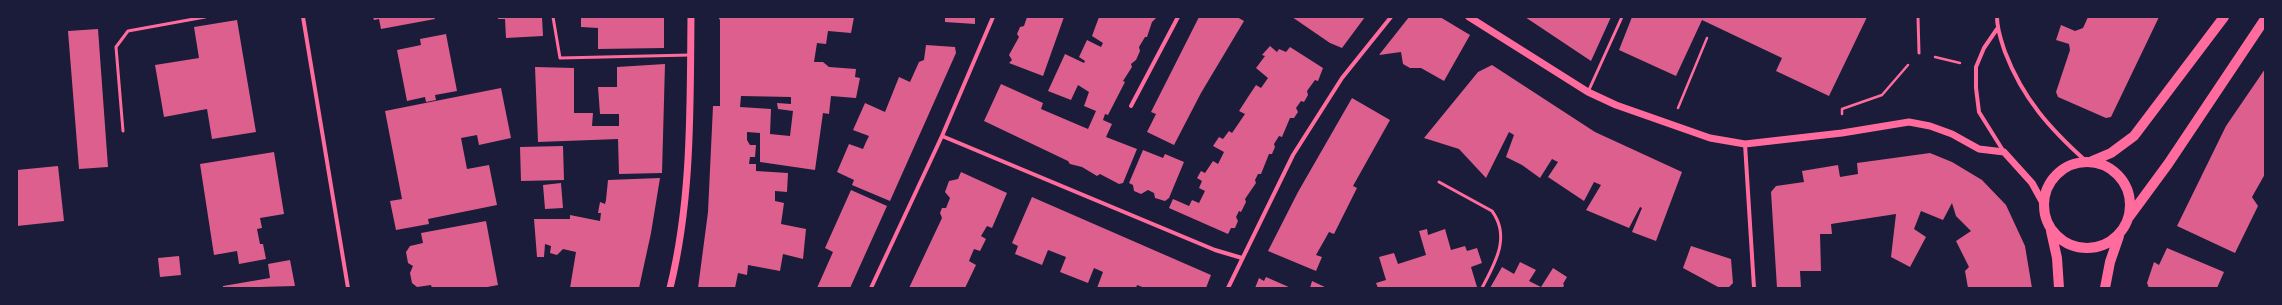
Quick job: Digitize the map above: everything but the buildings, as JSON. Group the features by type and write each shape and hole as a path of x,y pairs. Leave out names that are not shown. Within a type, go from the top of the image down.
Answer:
{"main road":[{"path":"2060,288 2057,258 2050,229 2045,216 2044,203 2047,188 2055,175 2067,166 2089,162 2111,153 2134,136 2224,17"},
{"path":"2105,288 2110,262 2120,234 2129,218 2168,164 2265,19"},
{"path":"2089,162 2109,168 2120,177 2127,190 2130,204 2129,218"},
{"path":"2050,229 2060,240 2071,246 2084,249 2098,248 2110,243 2120,234"}],"street":[{"path":"303,17 348,288"},
{"path":"670,288 685,214 689,160 691,17"},
{"path":"871,288 942,136 993,17"},
{"path":"1131,106 1178,17"},
{"path":"1228,288 1293,155 1342,78 1392,17"},
{"path":"1469,17 1588,92 1616,105 1710,138 1745,144 1842,133 1909,122 1930,126 1952,134 1979,148 2004,152"},
{"path":"1997,17 1997,29 2010,65 2030,104 2059,136 2089,162"},
{"path":"1997,29 1984,48 1976,67 1976,88 1979,112 2004,152 2032,183 2044,203"},
{"path":"942,136 1208,247 1242,258"},
{"path":"1745,144 1754,288"}],"lane":[{"path":"123,131 116,47 128,31 205,17"},
{"path":"553,17 560,58 690,55"},
{"path":"1588,92 1622,17"},
{"path":"1918,17 1919,53"},
{"path":"1439,182 1492,211 1497,218 1502,242 1496,261 1482,288"}],"path":[{"path":"1671,125 1707,38"},
{"path":"1842,133 1842,109 1882,95 1919,53"}]}
